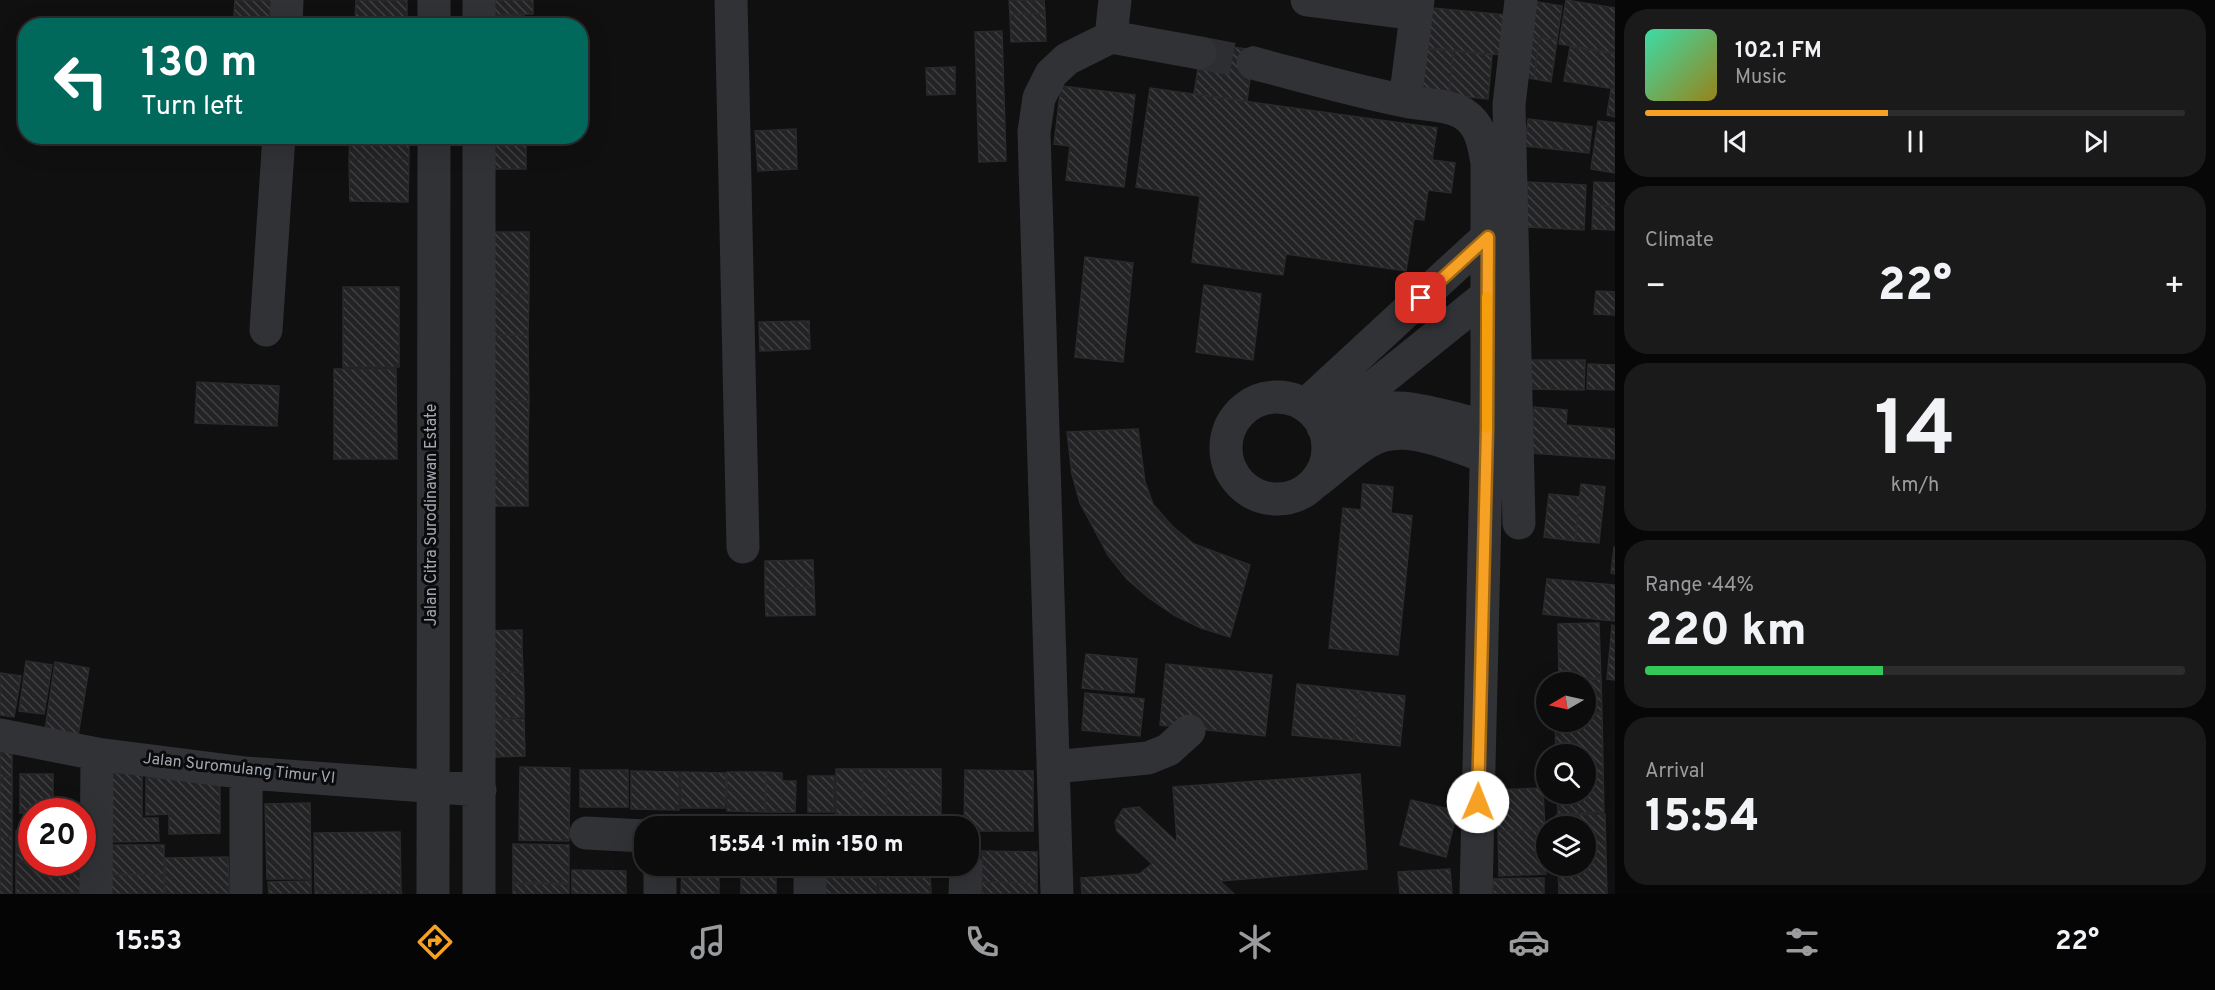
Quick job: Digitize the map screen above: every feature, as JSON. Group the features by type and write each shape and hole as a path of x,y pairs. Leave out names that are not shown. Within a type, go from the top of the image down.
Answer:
{"street":[{"path":"286,18 287,0"},
{"path":"434,0 434,18"},
{"path":"479,0 479,18"},
{"path":"732,0 742,547"},
{"path":"1112,37 1114,0"},
{"path":"1307,0 1417,7 1405,101"},
{"path":"1519,523 1509,105 1521,0"},
{"path":"1057,894 1034,132 1039,98 1051,74 1067,59 1112,37 1200,54"},
{"path":"1253,63 1405,101 1449,108 1464,115 1475,124 1483,140 1487,162 1488,237 1476,894"},
{"path":"266,330 278,144"},
{"name":"Jalan Citra Surodinawan Estate","path":"433,894 434,144"},
{"path":"479,144 479,894"},
{"path":"1319,424 1488,237"},
{"path":"1319,424 1487,295"},
{"path":"1316,482 1324,470 1319,424 1292,399 1277,397 1250,405 1231,427 1227,456 1231,469 1239,482 1263,497 1277,500 1305,491 1370,440 1388,434 1404,433 1486,442"},
{"path":"1319,424 1379,408 1446,416 1486,442"},
{"path":"1053,767 1148,758 1168,750 1189,731"},
{"name":"Jalan Suromulang Timur VI","path":"0,735 97,754 246,773 480,790"},
{"path":"96,894 97,754"},
{"path":"246,773 246,894"},
{"path":"586,833 634,835"},
{"path":"660,876 660,894"},
{"path":"810,876 810,894"},
{"path":"965,894 966,876"}],"building":[{"path":"235,0 274,0 273,18 234,18"},
{"path":"356,0 407,0 407,18 355,18"},
{"path":"488,0 533,0 533,14 488,15"},
{"path":"1009,0 1044,0 1045,13 1010,15"},
{"path":"1526,0 1562,6 1557,40 1521,35"},
{"path":"1566,0 1615,8 1615,53 1559,44"},
{"path":"1422,7 1506,15 1502,55 1418,47"},
{"path":"1045,13 1046,41 1011,42 1010,15"},
{"path":"488,15 524,15 524,18 488,18"},
{"path":"1002,31 1006,161 979,162 975,32"},
{"path":"1521,35 1539,38 1534,79 1515,76"},
{"path":"1539,38 1557,40 1551,82 1534,79"},
{"path":"1202,43 1254,50 1247,101 1194,94"},
{"path":"1570,47 1615,54 1615,89 1564,81"},
{"path":"1418,48 1453,51 1449,95 1414,92"},
{"path":"1453,51 1492,55 1488,99 1449,95"},
{"path":"955,67 955,94 927,95 926,68"},
{"path":"1061,86 1135,95 1124,187 1066,180 1070,146 1054,144"},
{"path":"1150,88 1437,128 1432,160 1455,163 1451,193 1428,190 1424,220 1414,219 1406,271 1286,254 1283,275 1192,262 1200,196 1136,187"},
{"path":"1611,89 1615,90 1615,117 1607,115"},
{"path":"1528,119 1592,127 1589,153 1525,146"},
{"path":"1598,121 1615,123 1615,173 1591,169"},
{"path":"796,129 797,169 758,171 755,131"},
{"path":"350,144 409,144 409,159 349,159"},
{"path":"490,144 526,144 526,169 490,169"},
{"path":"349,159 409,159 408,202 350,201"},
{"path":"1527,182 1586,185 1584,230 1526,227"},
{"path":"1594,182 1615,183 1615,206 1593,205"},
{"path":"1593,205 1615,206 1615,230 1592,229"},
{"path":"490,232 529,232 529,294 490,293"},
{"path":"1085,257 1133,263 1123,362 1075,357"},
{"path":"1204,285 1261,294 1253,360 1196,352"},
{"path":"343,287 399,287 399,367 343,367"},
{"path":"1596,291 1615,292 1615,315 1594,314"},
{"path":"490,293 529,294 528,335 489,335"},
{"path":"809,321 810,349 760,351 759,322"},
{"path":"489,335 528,335 529,401 490,401"},
{"path":"1528,360 1585,360 1584,390 1528,389"},
{"path":"1588,364 1615,365 1615,390 1587,389"},
{"path":"334,369 396,369 397,459 334,459"},
{"path":"197,382 279,386 277,426 195,423"},
{"path":"490,401 529,401 528,439 490,439"},
{"path":"1534,407 1567,410 1566,425 1615,429 1615,459 1531,453"},
{"path":"1138,429 1145,482 1153,504 1172,526 1194,544 1250,565 1230,637 1201,628 1174,615 1127,579 1108,555 1080,503 1072,474 1067,432"},
{"path":"490,439 528,439 528,480 489,480"},
{"path":"489,480 528,480 528,506 489,506"},
{"path":"1363,484 1393,487 1391,513 1412,516 1398,655 1329,648 1343,508 1361,510"},
{"path":"1581,484 1605,487 1599,543 1575,541"},
{"path":"1549,494 1580,497 1575,541 1544,537"},
{"path":"1615,547 1615,574 1611,573"},
{"path":"813,560 814,587 765,589 765,561"},
{"path":"1547,579 1615,585 1615,621 1543,614"},
{"path":"814,587 815,615 766,616 765,589"},
{"path":"1599,623 1601,679 1596,679 1596,672 1559,672 1558,624"},
{"path":"1612,625 1615,626 1615,680 1607,679"},
{"path":"522,630 522,649 486,651 485,631"},
{"path":"522,649 523,672 486,673 486,651"},
{"path":"1086,654 1137,659 1134,693 1082,688"},
{"path":"26,661 52,665 44,714 19,711"},
{"path":"55,662 89,668 78,736 45,730"},
{"path":"1166,664 1272,675 1265,736 1160,725"},
{"path":"523,672 524,696 487,696 486,673"},
{"path":"0,673 21,676 14,717 0,715"},
{"path":"1596,678 1601,678 1602,713 1596,713"},
{"path":"1297,684 1360,691 1354,741 1292,735"},
{"path":"1360,691 1405,696 1400,746 1354,741"},
{"path":"1085,693 1144,699 1140,736 1082,730"},
{"path":"487,696 524,696 524,717 487,719"},
{"path":"1596,714 1602,714 1604,812 1558,814 1558,804 1596,804 1596,744 1556,744 1555,732 1596,732"},
{"path":"524,719 525,756 488,757 488,720"},
{"path":"0,745 12,745 12,777 0,777"},
{"path":"520,767 570,768 569,841 519,840"},
{"path":"836,769 863,769 862,816 836,816"},
{"path":"863,769 887,769 886,816 862,816"},
{"path":"887,769 910,769 909,816 886,816"},
{"path":"910,769 941,769 941,816 909,816"},
{"path":"580,770 628,770 628,807 580,807"},
{"path":"965,770 1033,771 1033,831 979,831 979,816 964,816"},
{"path":"631,771 679,772 679,810 631,809"},
{"path":"142,772 142,818 158,818 159,841 109,842 108,773"},
{"path":"681,772 726,773 725,808 681,808"},
{"path":"727,772 766,772 765,812 727,811"},
{"path":"766,772 782,773 782,781 796,781 795,812 765,812"},
{"path":"20,774 53,774 53,798 20,798"},
{"path":"1360,774 1367,869 1220,881 1234,894 1082,894 1081,878 1139,874 1152,864 1117,831 1115,822 1123,809 1139,807 1177,842 1173,787"},
{"path":"808,776 834,776 834,812 808,812"},
{"path":"0,777 12,777 12,809 0,809"},
{"path":"146,778 220,778 220,833 169,834 169,814 146,815"},
{"path":"1536,788 1536,804 1544,804 1544,816 1536,816 1536,830 1498,831 1497,790"},
{"path":"1411,800 1457,811 1446,857 1400,845"},
{"path":"310,803 311,879 267,879 265,804"},
{"path":"0,809 12,809 12,837 0,837"},
{"path":"1605,814 1607,894 1559,894 1558,876 1596,876 1596,816 1556,815"},
{"path":"1536,830 1536,874 1499,876 1498,831"},
{"path":"16,831 18,831 18,861 16,861"},
{"path":"400,832 401,890 315,891 314,833"},
{"path":"0,837 12,837 12,870 0,870"},
{"path":"513,844 569,845 569,883 513,883"},
{"path":"104,845 164,845 164,874 104,875"},
{"path":"982,851 1037,852 1037,883 982,882"},
{"path":"228,857 229,894 165,894 165,858"},
{"path":"16,861 18,861 18,876 80,876 80,893 16,893"},
{"path":"1450,869 1452,894 1400,894 1398,872"},
{"path":"0,870 12,870 12,894 0,894"},
{"path":"572,870 626,871 626,894 572,893"},
{"path":"164,874 164,894 104,894 104,875"},
{"path":"682,876 719,876 719,894 681,894"},
{"path":"741,876 776,876 776,894 741,894"},
{"path":"814,876 877,876 877,894 815,894"},
{"path":"879,876 930,876 931,893 879,893"},
{"path":"1544,878 1544,894 1493,894 1493,879"},
{"path":"311,881 311,894 269,894 268,882"},
{"path":"982,882 1037,883 1037,894 982,894"},
{"path":"513,884 569,884 569,894 513,894"},
{"path":"401,890 402,894 315,894 315,891"},
{"path":"80,893 80,894 16,894"}],"tunnel":[{"path":"1200,53 1253,63"}],"slow traffic":[{"path":"1487,297 1487,428"}],"route":[{"path":"1421,298 1488,237 1487,428 1478,802"}]}
